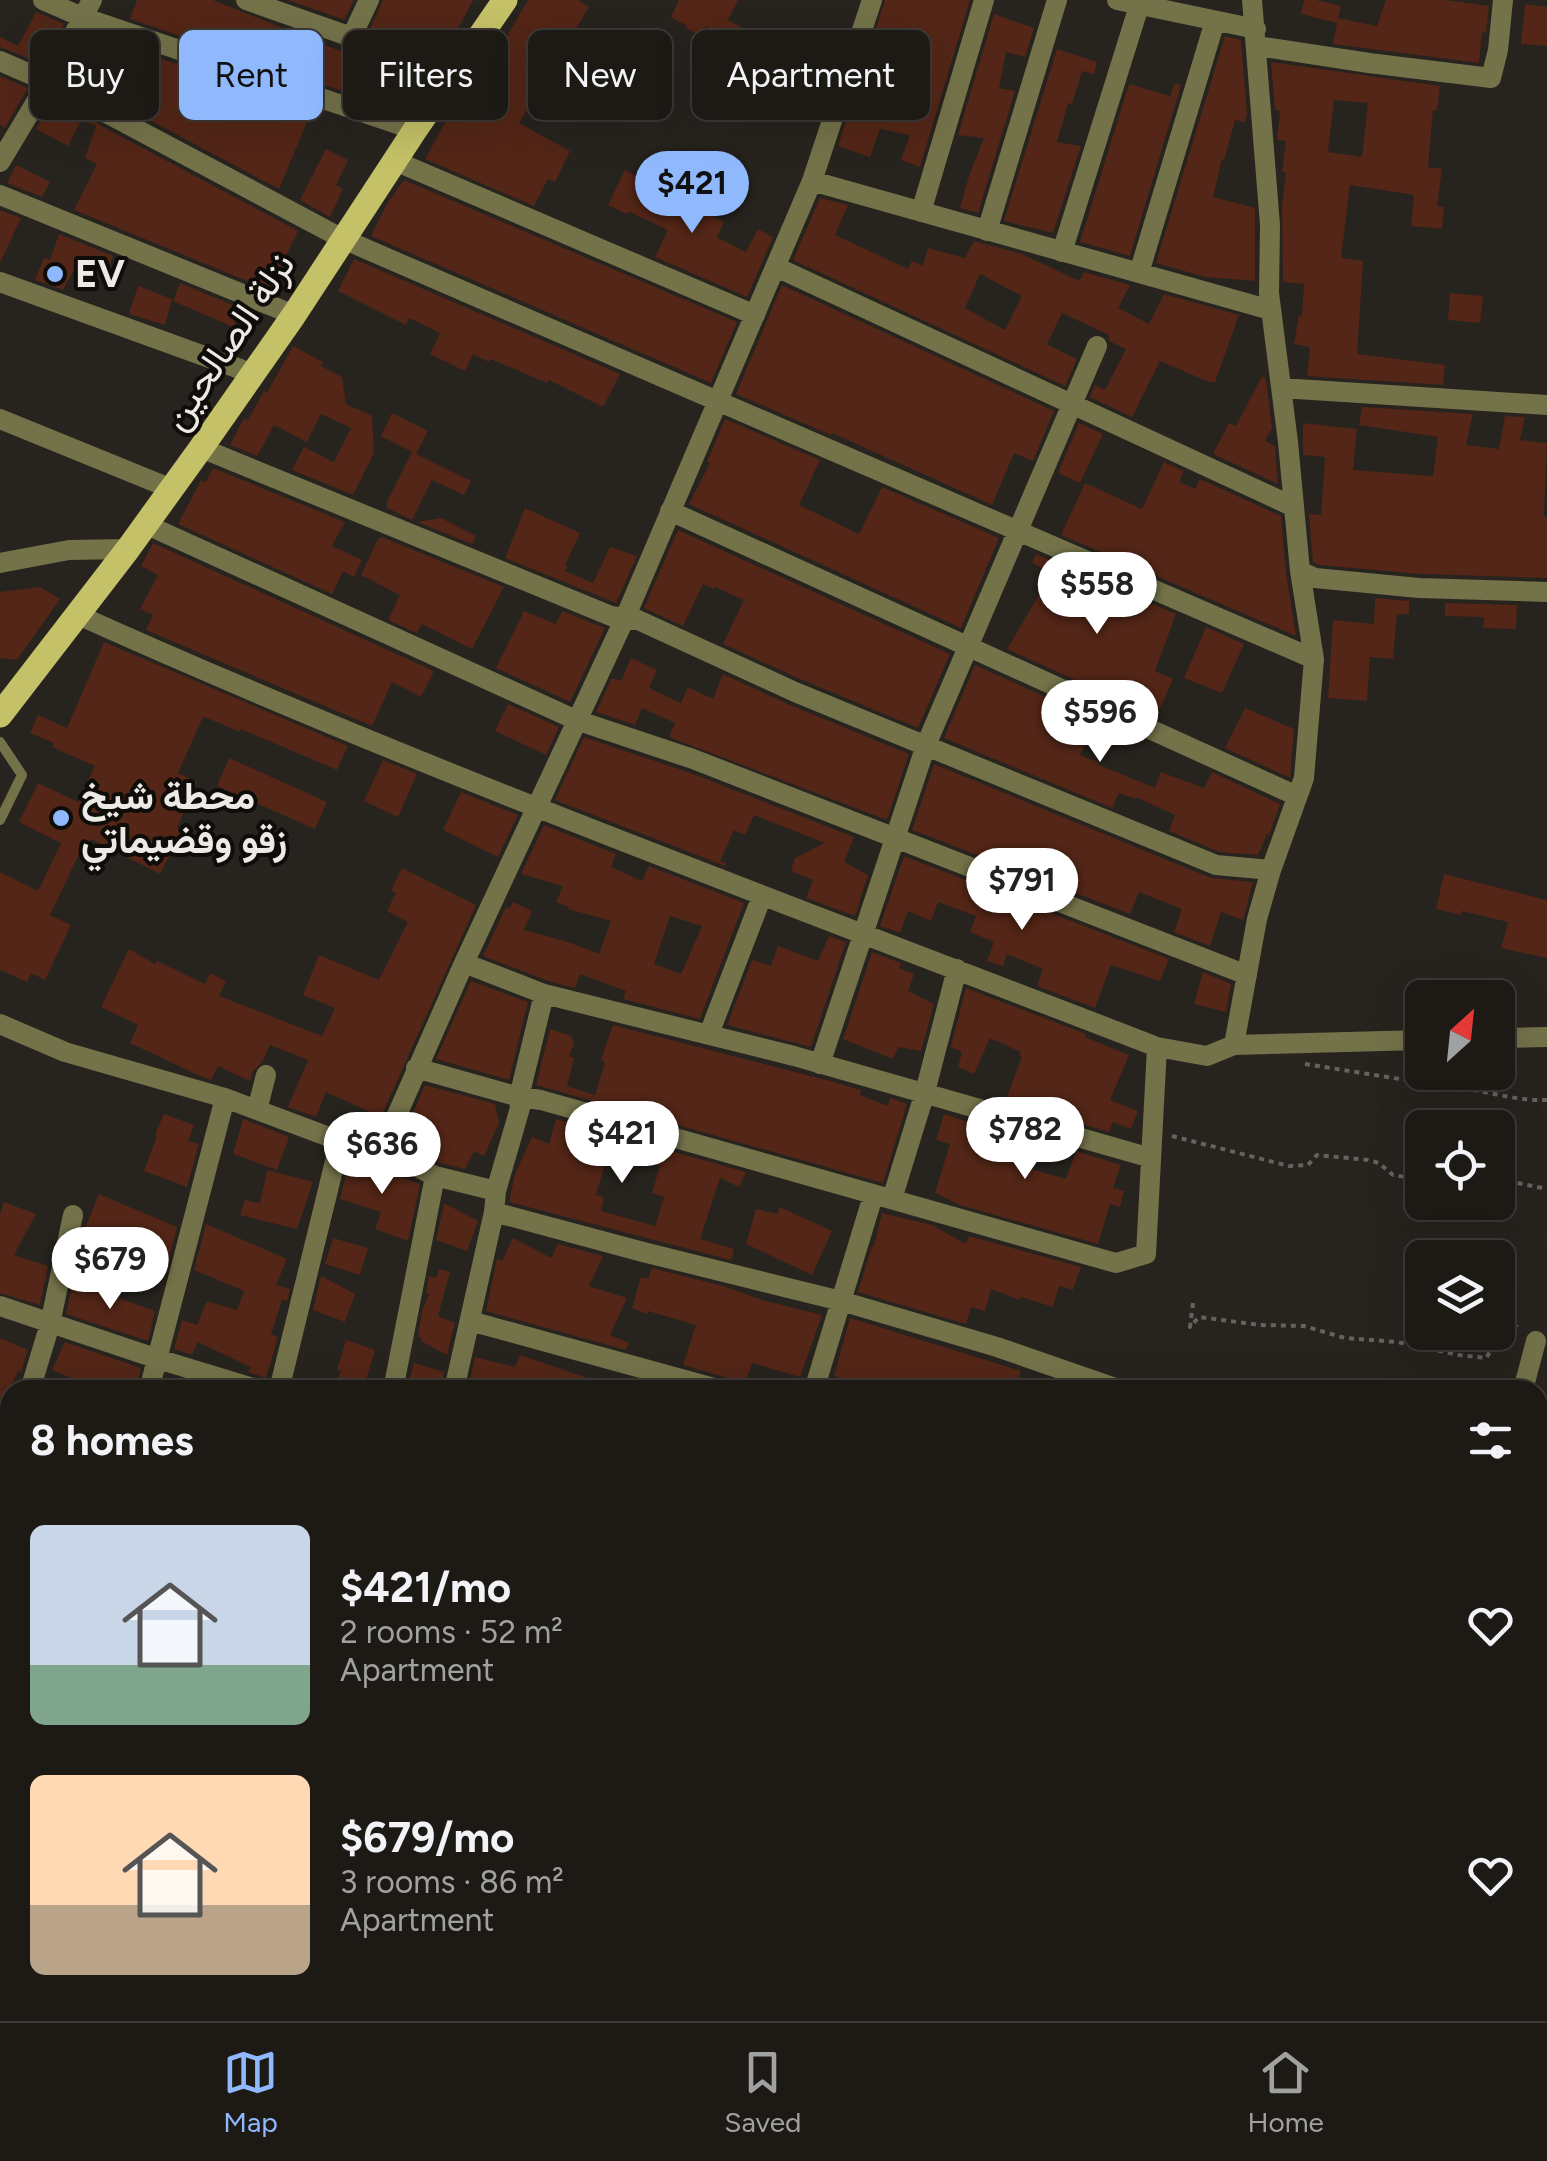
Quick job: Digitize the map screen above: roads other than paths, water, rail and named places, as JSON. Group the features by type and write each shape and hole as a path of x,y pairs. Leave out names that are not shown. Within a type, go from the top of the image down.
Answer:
{"main road":[{"name":"نزلة الصالحين","path":"484,30 505,0"},
{"name":"نزلة الصالحين","path":"0,715 172,489 294,315 422,120"}],"street":[{"path":"43,0 87,8 415,130"},
{"path":"246,0 343,33"},
{"path":"355,30 369,0"},
{"path":"382,1149 464,962 625,618 776,267 812,181 872,0"},
{"path":"920,212 984,0"},
{"path":"987,230 1057,0"},
{"path":"1117,0 1216,21 1257,38 1369,64 1491,78 1504,0"},
{"path":"1234,1045 1257,919 1304,778 1314,659 1300,571 1269,293 1270,225 1252,0"},
{"path":"1062,252 1139,6"},
{"path":"1139,274 1216,21"},
{"path":"0,60 30,74"},
{"path":"0,162 30,112"},
{"path":"119,120 343,239 1314,659"},
{"path":"395,161 755,315"},
{"path":"812,181 1271,310"},
{"path":"0,195 294,315"},
{"path":"776,267 1294,507"},
{"path":"0,282 251,373"},
{"path":"820,1064 926,745 1097,346"},
{"path":"1281,388 1547,405"},
{"path":"0,419 172,489"},
{"path":"201,448 611,616 638,620 796,692 1216,864 1271,870"},
{"path":"670,511 1297,796"},
{"path":"146,524 576,720 693,759 1247,975"},
{"path":"0,544 32,556"},
{"path":"0,562 69,550 128,549"},
{"path":"1300,571 1314,578 1419,588 1547,592"},
{"path":"78,615 189,665 538,808 1158,1047 1207,1056 1234,1045 1405,1040"},
{"path":"709,1034 762,896"},
{"path":"464,962 544,994 924,1092 1151,1158"},
{"path":"817,1380 841,1301 924,1092 957,969"},
{"path":"456,1380 544,994"},
{"path":"0,1024 65,1052 225,1098 340,1141 382,1149 495,1202 643,1252 841,1301 1092,1380"},
{"path":"1515,1038 1547,1037"},
{"path":"416,1068 1116,1262 1146,1254 1158,1047"},
{"path":"258,1110 266,1074"},
{"path":"152,1380 225,1098"},
{"path":"281,1380 340,1141"},
{"path":"395,1380 435,1176"},
{"path":"33,1380 50,1324 73,1215"},
{"path":"0,1306 226,1380"},
{"path":"470,1321 685,1380"},
{"path":"1526,1380 1536,1340"}],"lane":[{"path":"0,742 22,775 0,820"}],"place":[{"name":"EV","path":"55,274"},
{"name":"محطة شيخ زقو وقضيماتي","path":"61,818"}]}
